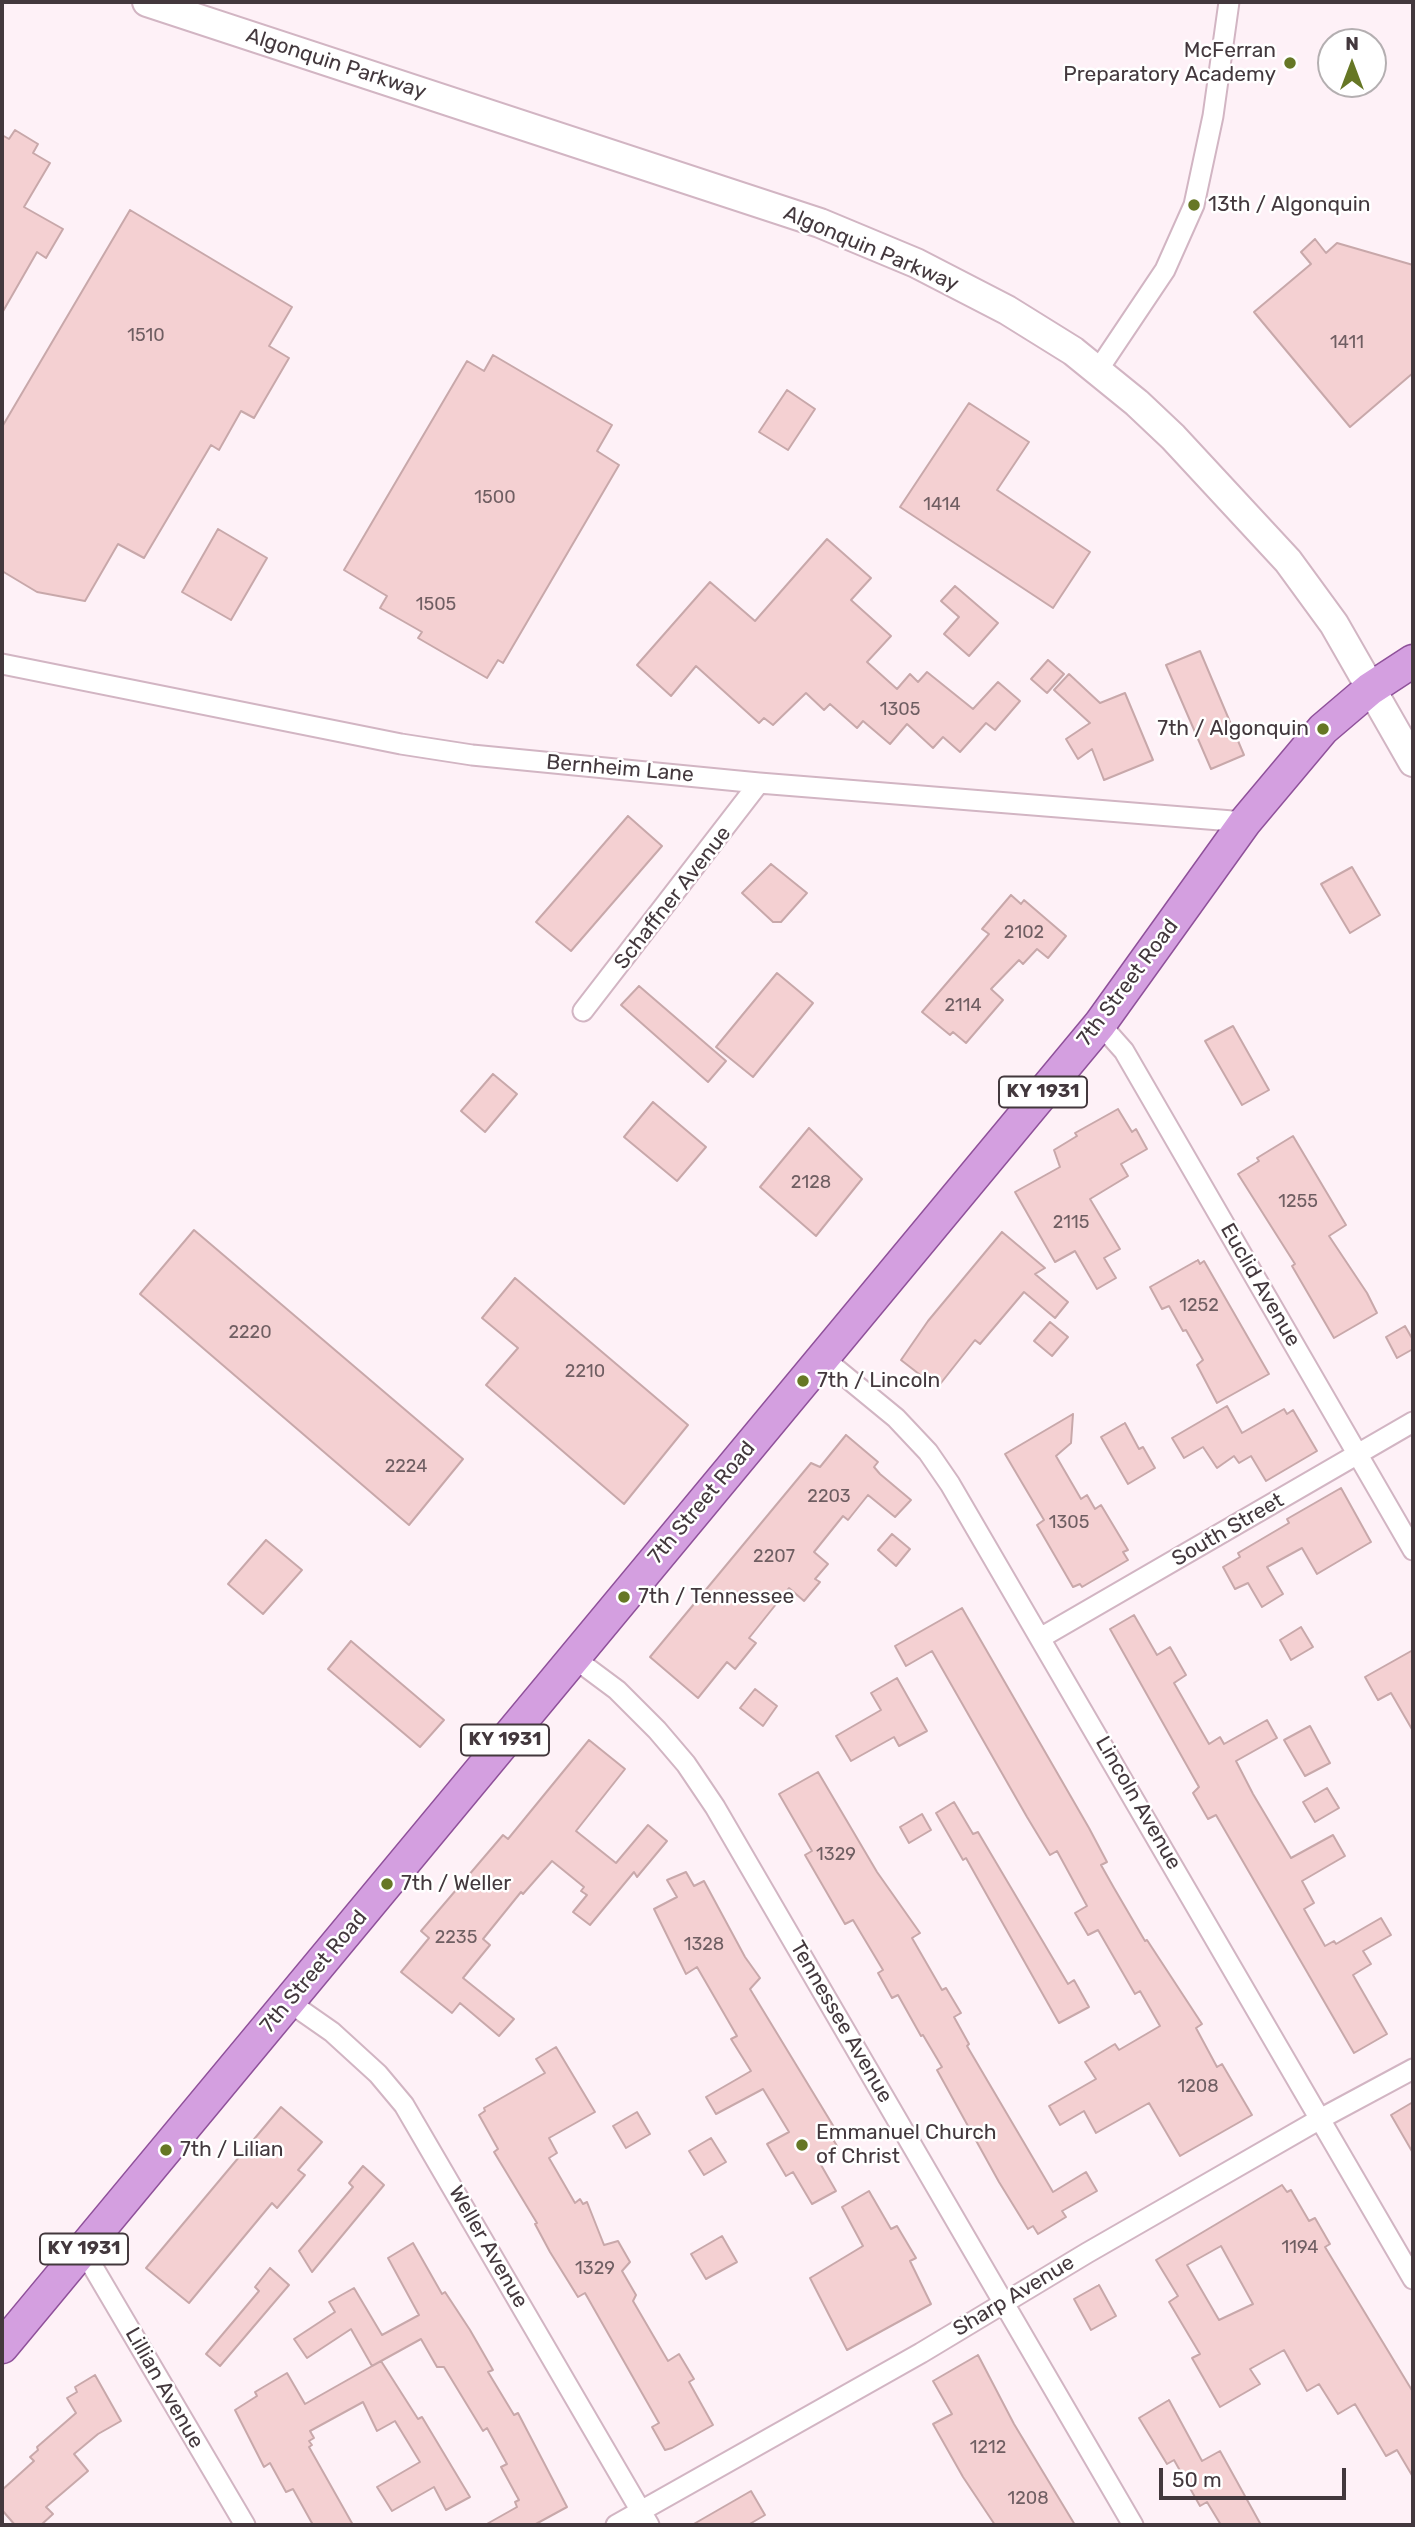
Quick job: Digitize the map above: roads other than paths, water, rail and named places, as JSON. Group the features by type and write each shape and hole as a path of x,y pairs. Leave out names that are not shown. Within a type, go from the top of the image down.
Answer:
{"main road":[{"name":"Algonquin Parkway","path":"147,2 820,223 916,263 1007,310 1098,370 1173,437 1288,561 1334,624 1413,762"},
{"name":"7th Street Road","path":"2,2347 1100,1024 1245,822 1323,729 1370,689 1413,661"}],"street":[{"path":"1098,370 1165,270 1194,205 1213,116 1229,2"},
{"name":"Bernheim Lane","path":"2,664 401,744 472,755 759,783 1245,822"},
{"name":"Schaffner Avenue","path":"583,1011 759,783"},
{"name":"Euclid Avenue","path":"1100,1024 1124,1051 1413,1550"},
{"name":"Lincoln Avenue","path":"823,1358 896,1418 928,1452 1042,1637 1413,2279"},
{"name":"South Street","path":"1042,1637 1413,1422"},
{"name":"Tennessee Avenue","path":"574,1658 617,1690 657,1730 686,1764 715,1807 1133,2525"},
{"name":"Weller Avenue","path":"289,2002 332,2032 378,2074 404,2105 645,2518"},
{"name":"Sharp Avenue","path":"616,2525 645,2518 1003,2302 1320,2119 1413,2069"},
{"name":"Lillian Avenue","path":"83,2250 245,2525"}],"place":[{"name":"McFerran Preparatory Academy","path":"1290,63"},
{"name":"13th / Algonquin","path":"1194,205"},
{"name":"7th / Algonquin","path":"1323,729"},
{"name":"7th / Lincoln","path":"803,1381"},
{"name":"7th / Tennessee","path":"624,1597"},
{"name":"7th / Weller","path":"387,1884"},
{"name":"Emmanuel Church of Christ","path":"802,2145"},
{"name":"7th / Lilian","path":"166,2150"}]}
